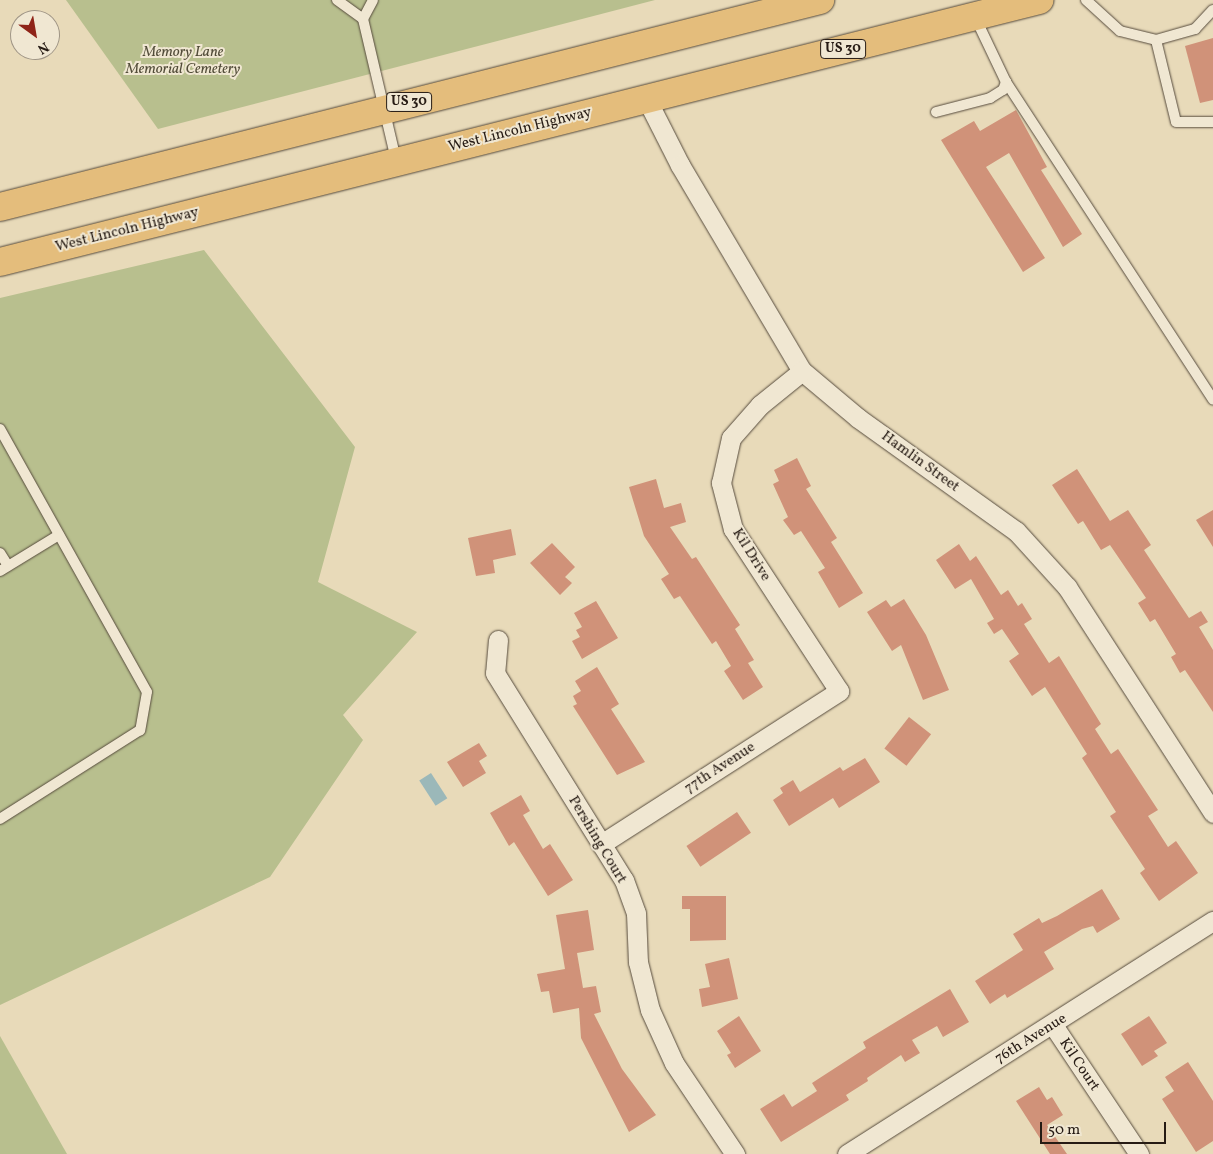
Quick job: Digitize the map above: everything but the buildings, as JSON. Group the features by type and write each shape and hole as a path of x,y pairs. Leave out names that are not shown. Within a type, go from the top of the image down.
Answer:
{"main road":[{"name":"US 30","path":"0,207 820,0"},
{"name":"West Lincoln Highway","path":"0,262 1039,0"}],"street":[{"name":"Hamlin Street","path":"646,98 680,166 802,372 858,418 1016,531 1067,587 1213,813"},
{"name":"Kil Drive","path":"802,372 760,405 732,438 721,484 733,529 839,691"},
{"name":"Pershing Court","path":"498,640 495,673 624,880 636,912 638,962 650,1010 674,1063 735,1154"},
{"name":"77th Avenue","path":"601,844 839,691"},
{"name":"76th Avenue","path":"848,1154 1053,1026 1213,921"},
{"name":"Kil Court","path":"1053,1026 1138,1154"}],"lane":[{"path":"337,0 363,19"},
{"path":"373,0 363,19 383,109 397,161"},
{"path":"1086,0 1120,31 1156,40 1196,29 1213,10"},
{"path":"975,16 1006,82 1213,398"},
{"path":"1156,40 1176,122 1213,122"},
{"path":"936,112 990,98 1003,90 1006,82"},
{"path":"0,429 147,692 140,730 0,819"},
{"path":"0,553 4,569 59,535"}],"green space":[{"name":"Memory Lane Memorial Cemetery","path":"66,0 655,0 158,129"},
{"path":"204,250 355,447 318,582 417,632 343,715 363,740 270,877 0,1005 0,298"},
{"path":"0,1036 67,1154 0,1154"}],"water":[{"path":"431,773 447,798 436,806 419,781"}]}
